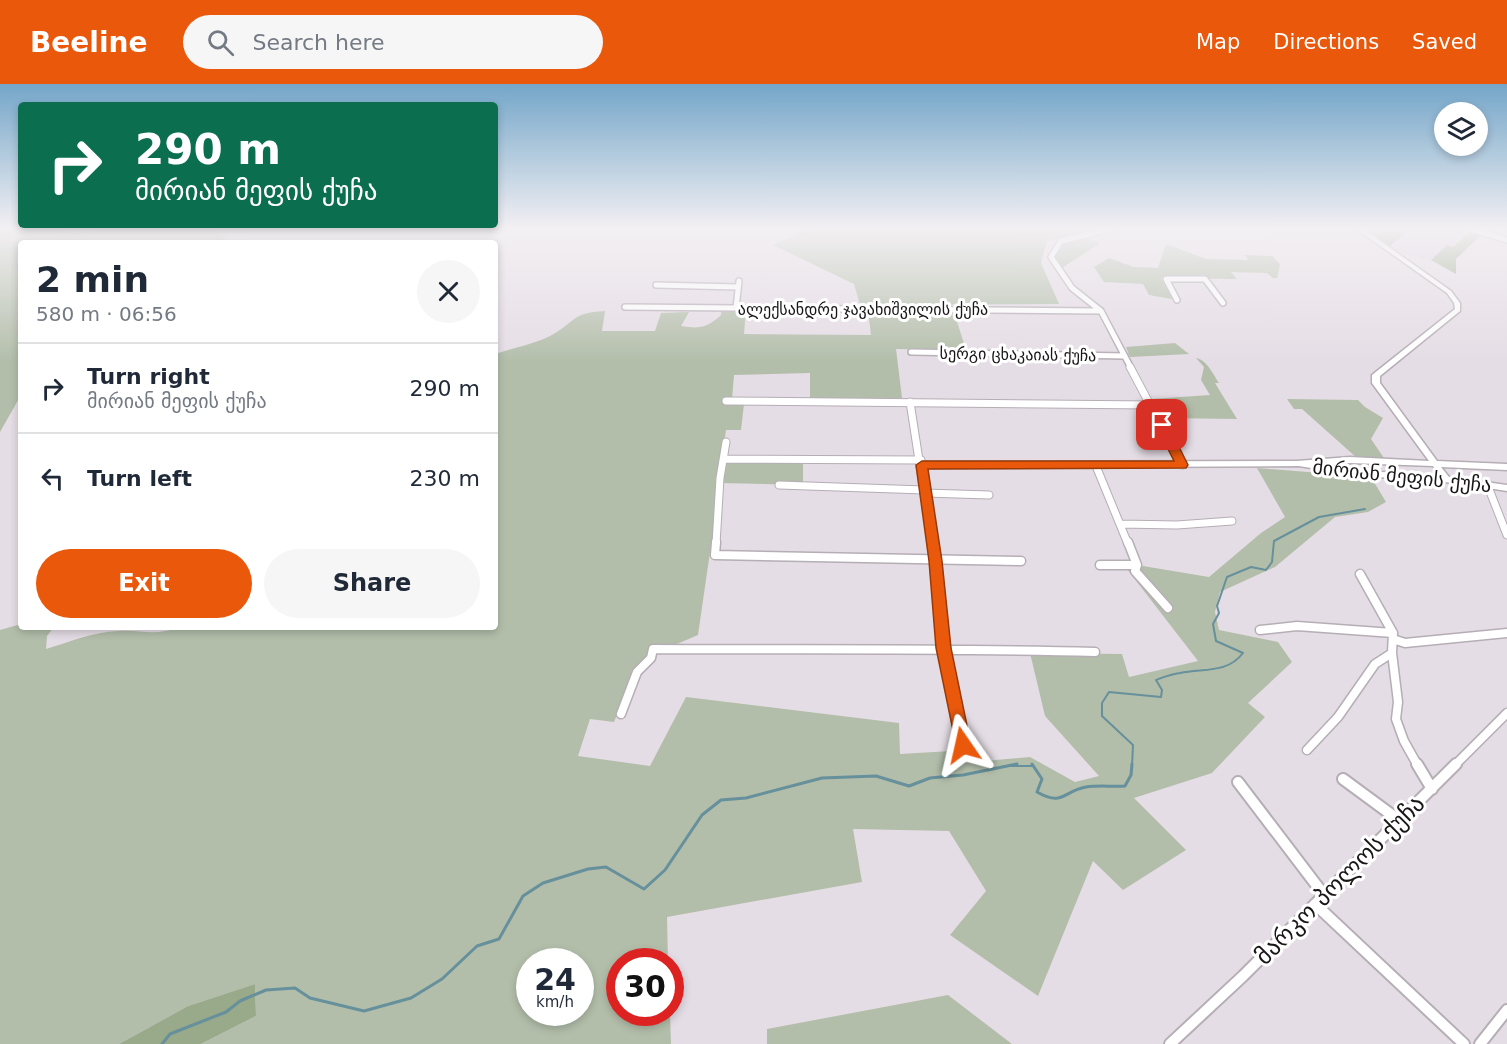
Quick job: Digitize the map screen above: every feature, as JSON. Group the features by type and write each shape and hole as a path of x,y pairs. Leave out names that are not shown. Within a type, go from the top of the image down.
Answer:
{"street":[{"path":"1061,273 1072,288 1101,311 1182,465"},
{"path":"1422,273 1449,292 1457,303 1458,310 1376,375 1376,383 1436,462 1446,479"},
{"path":"1177,300 1166,279 1205,279 1223,303"},
{"path":"656,285 739,284 736,308"},
{"name":"ალექსანდრე ჯავახიშვილის ქუჩა","path":"625,307 1101,311"},
{"name":"სერგი ცხაკაიას ქუჩა","path":"911,352 1125,356"},
{"path":"726,401 1152,405"},
{"path":"910,402 935,561 944,648 963,745"},
{"path":"726,442 720,478 716,555 1022,561"},
{"path":"724,459 921,462"},
{"path":"1319,460 1318,463 1327,470"},
{"name":"მირიან მეფის ქუჩა","path":"921,462 1096,466 1297,464 1319,460 1436,462 1507,467"},
{"name":"მირიან მეფის ქუჩა","path":"1297,464 1327,470 1446,479 1507,488"},
{"path":"1096,466 1137,564 1135,571 1138,577 1168,608"},
{"path":"1487,484 1507,535"},
{"path":"779,485 989,495"},
{"path":"1121,524 1177,525 1232,520"},
{"path":"1100,565 1137,564"},
{"path":"1360,574 1393,636 1392,653 1398,702 1396,719 1404,741 1432,789"},
{"path":"1260,630 1297,626 1393,636 1405,643 1486,638 1507,633"},
{"path":"621,714 637,672 651,658 654,649 856,651 944,648 1095,652"},
{"path":"1306,750 1338,717 1375,664 1392,653"},
{"name":"მარკო პოლოს ქუჩა","path":"1170,1044 1400,821 1507,713"},
{"path":"1343,779 1357,787 1400,821"},
{"path":"1238,782 1324,895"},
{"path":"1315,904 1464,1044"},
{"path":"1480,1044 1507,1010"}],"green space":[{"path":"0,273 18,273 18,400 0,432"},
{"path":"831,273 1045,273 1059,304 860,305 854,284"},
{"path":"1098,273 1232,273 1237,279 1161,278 1172,299 1149,295 1143,284 1104,282"},
{"path":"1260,273 1278,273 1277,278 1273,278 1267,273"},
{"path":"746,310 744,334 871,335 868,311 954,312 966,350 896,349 902,398 810,399 810,373 734,375 732,399 744,404 741,430 726,430 722,457 803,462 803,485 720,483 698,635 644,658 632,677 614,722 590,719 578,756 650,766 686,697 899,723 900,754 951,751 962,763 1030,757 1075,782 1099,776 1045,716 1030,653 1122,654 1129,677 1198,661 1127,569 1143,566 1209,577 1261,533 1285,517 1257,468 1371,477 1386,502 1368,512 1335,517 1275,567 1220,592 1215,612 1219,630 1278,642 1292,662 1248,703 1265,717 1212,773 1134,798 1186,850 1123,890 1093,861 1038,996 950,935 986,891 949,831 853,829 862,882 667,917 668,948 606,948 606,1026 670,1026 671,1044 201,1044 256,1016 255,984 188,1006 119,1044 0,1044 0,630 18,625 18,630 52,630 47,636 46,649 99,633 125,631 498,630 498,353 544,339 579,316 594,312 605,311 602,331 655,331 661,313 689,312 681,326 702,327 721,315 721,312"},
{"path":"1175,343 1189,354 1130,357 1126,347"},
{"path":"1196,358 1207,364 1219,383 1215,383 1237,419 1161,418 1151,399 1210,395 1201,380 1204,367"},
{"path":"1287,399 1358,400 1383,418 1371,439 1384,458 1357,458 1302,409 1294,409"},
{"path":"255,984 256,1016 201,1044 119,1044 188,1006"},
{"path":"948,995 1012,1044 767,1044 767,1029"}],"waterway":[{"path":"1132,766 1133,745 1102,716 1102,703 1109,692 1161,697 1162,690 1156,680 1177,673 1214,669 1237,660 1243,653 1216,641 1213,624 1219,613 1217,606 1227,577 1251,567 1266,570 1272,562 1274,541 1319,517 1365,509"},
{"path":"1007,766 1017,764"},
{"path":"1032,764 1042,779 1037,792 1052,798 1063,797 1086,787 1125,786 1131,775 1132,764"},
{"path":"162,1044 170,1034 226,1012 240,1001 266,990 295,988 310,998 364,1011 411,998 442,979 477,946 499,939 523,896 543,883 588,869 606,867 644,889 665,870 702,815 721,800 746,798 822,778 876,776 909,786 930,778 963,775 1007,766"},
{"path":"1007,766 1033,766"}],"route":[{"path":"963,745 944,648 922,465 1182,465 1162,425"}]}
